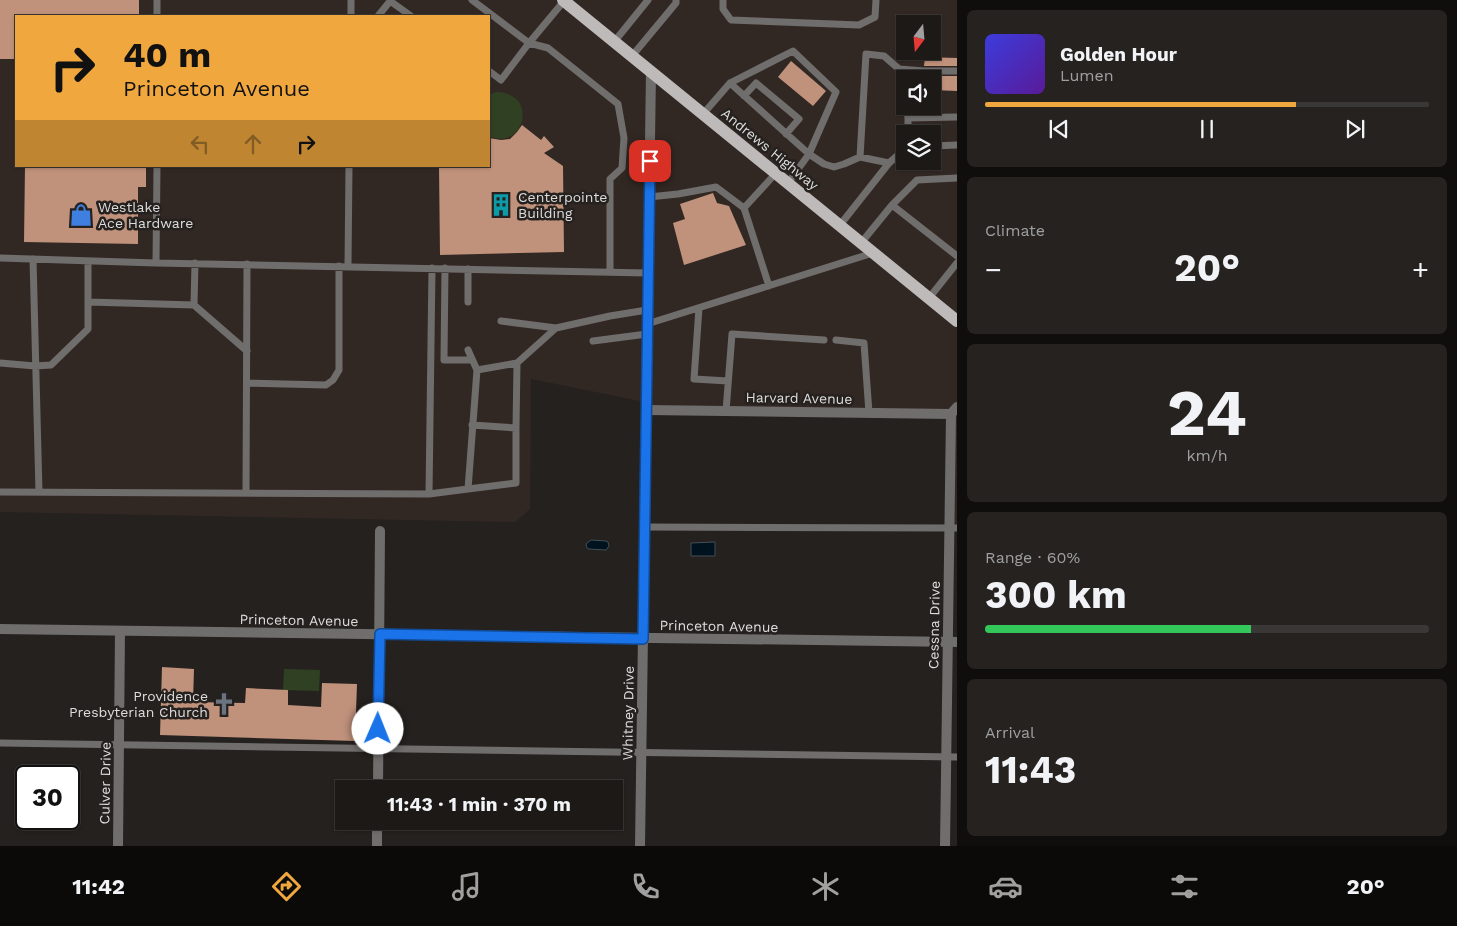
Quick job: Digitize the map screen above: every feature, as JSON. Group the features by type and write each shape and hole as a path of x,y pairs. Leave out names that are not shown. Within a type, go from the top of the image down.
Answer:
{"main road":[{"name":"Andrews Highway","path":"564,0 957,321"}],"street":[{"name":"Whitney Drive","path":"640,846 651,71"},
{"name":"Harvard Avenue","path":"646,410 869,413 954,410"},
{"name":"Cessna Drive","path":"945,846 952,757 954,410"},
{"path":"378,780 380,531"},
{"name":"Princeton Avenue","path":"0,629 952,642"},
{"name":"Culver Drive","path":"118,846 120,631"},
{"path":"376,846 377,830"}],"lane":[{"path":"157,0 157,15"},
{"path":"351,0 351,15"},
{"path":"472,0 529,43 548,48 618,104 624,138 622,168 610,180 610,272"},
{"path":"490,72 501,80 564,0"},
{"path":"614,42 648,0"},
{"path":"632,56 676,3 676,0"},
{"path":"723,0 723,9 731,20 859,25 875,17 876,0"},
{"path":"379,15 391,1 410,15"},
{"path":"703,114 730,83 793,51 836,92 809,154 788,183"},
{"path":"860,156 866,54 884,56 898,69 957,71"},
{"path":"730,83 809,154 824,164 834,166 844,164 860,156 889,163"},
{"path":"744,96 756,83 800,119 786,134"},
{"path":"908,115 908,125"},
{"path":"908,118 957,117"},
{"path":"941,146 957,145"},
{"path":"840,225 889,163 896,157"},
{"path":"156,167 156,262"},
{"path":"348,266 349,167"},
{"path":"744,208 776,173"},
{"path":"861,242 892,205 917,180 957,178"},
{"path":"649,197 716,187 744,208 769,286"},
{"path":"892,205 957,256"},
{"path":"593,341 647,329 699,308 873,253"},
{"path":"0,258 648,272"},
{"path":"32,259 39,492"},
{"path":"0,363 36,366 51,365 88,329 88,260"},
{"path":"194,305 195,263"},
{"path":"929,298 957,263"},
{"path":"246,493 247,264"},
{"path":"246,382 326,385 333,380 339,370 339,266"},
{"path":"429,494 432,268"},
{"path":"445,268 444,360 472,360"},
{"path":"468,269 468,302"},
{"path":"88,302 194,305 247,351"},
{"path":"699,308 694,379 728,381"},
{"path":"501,322 556,328 647,310"},
{"path":"477,370 517,363 556,328"},
{"path":"726,411 732,334 824,340"},
{"path":"836,340 864,343 869,413"},
{"path":"468,350 477,370 468,489"},
{"path":"0,492 429,494 516,483 517,363"},
{"path":"472,425 516,428"},
{"path":"644,526 953,528"},
{"path":"0,743 952,757"}],"shaded area":[{"path":"0,0 957,0 957,528 949,528 951,414 645,409 645,402 531,379 530,509 515,522 0,512"}],"green space":[{"path":"496,92 510,95 518,102 522,111 522,120 518,129 511,136 501,139 490,136 490,95"},
{"path":"284,669 320,670 319,691 283,690"}],"water":[{"path":"591,540 606,541 609,546 606,550 589,549 586,544"},
{"path":"715,542 715,556 691,556 691,543"}],"building":[{"path":"0,0 139,0 139,15 15,15 15,59 0,59"},
{"path":"957,58 957,66 924,66 925,60"},
{"path":"791,61 826,91 813,106 778,77"},
{"path":"941,76 957,76 957,91 941,90"},
{"name":"Centerpointe Building","path":"522,125 541,140 544,136 554,147 544,153 563,166 564,252 440,255 439,167 490,167 490,138 510,139"},
{"name":"Westlake Ace Hardware","path":"25,167 146,167 146,187 138,187 138,244 24,242"},
{"path":"713,193 717,203 729,206 746,245 684,265 673,223 685,219 680,204"},
{"name":"Providence Presbyterian Church","path":"162,667 194,669 193,702 245,703 246,688 288,690 288,705 321,707 322,683 357,684 355,741 160,735"}],"place":[{"name":"Centerpointe Building","path":"501,205"},
{"name":"Westlake Ace Hardware","path":"81,215"},
{"name":"Providence Presbyterian Church","path":"224,704"}],"route":[{"path":"378,729 380,634 643,639 650,161"}]}
